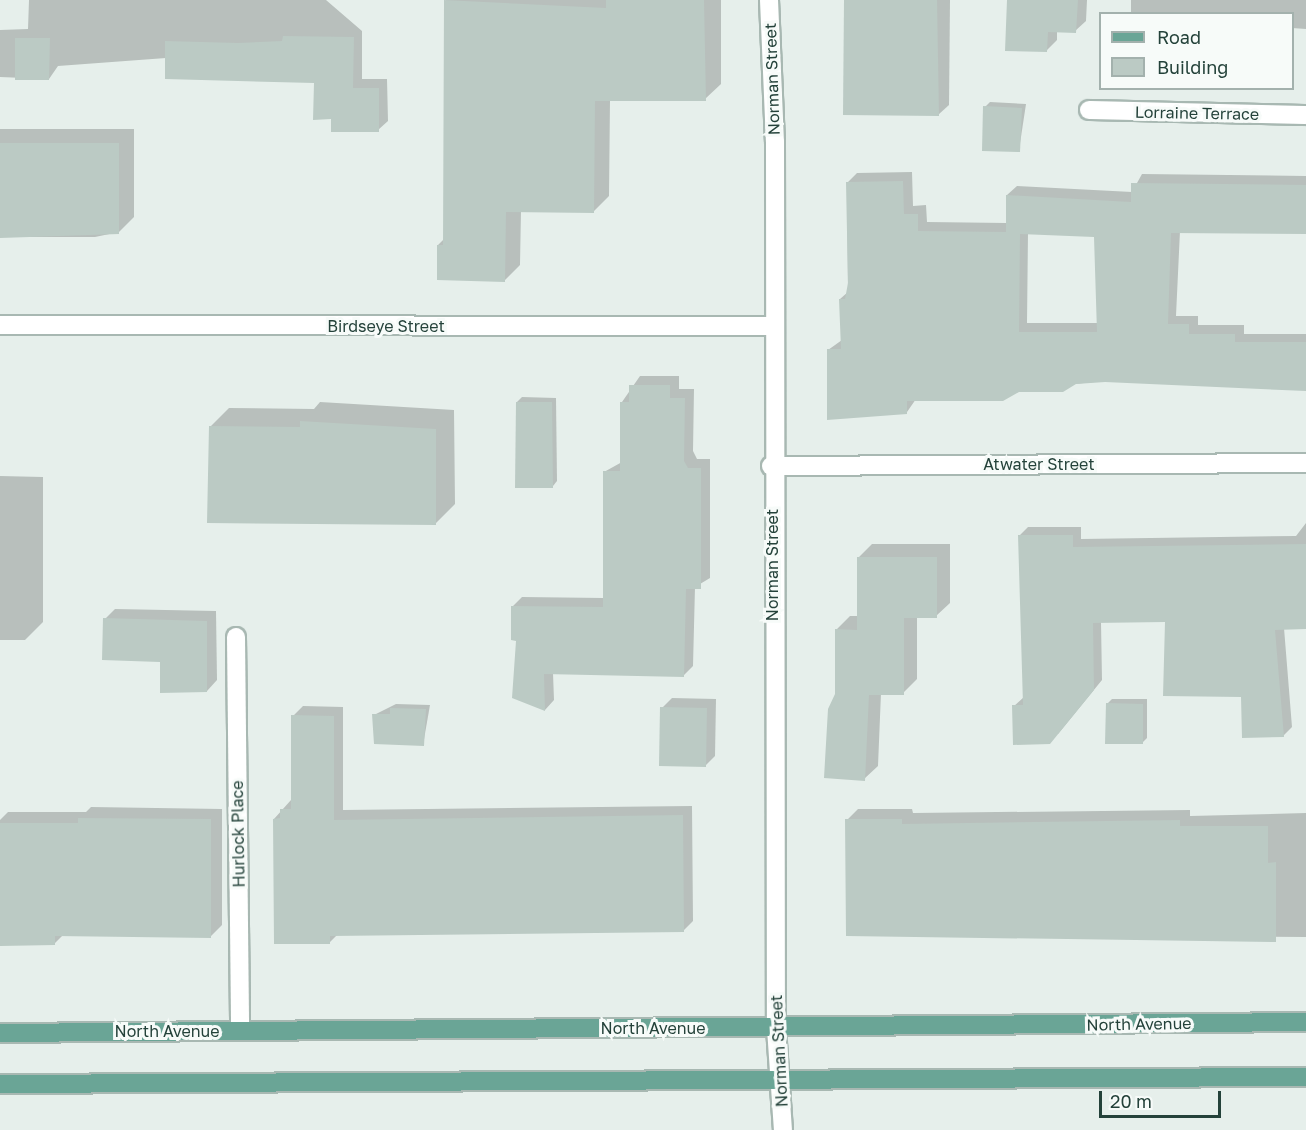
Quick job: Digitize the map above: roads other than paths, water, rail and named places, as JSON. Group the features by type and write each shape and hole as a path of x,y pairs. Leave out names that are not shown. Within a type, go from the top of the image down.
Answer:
{"main road":[{"name":"North Avenue","path":"0,1033 1306,1022"},
{"path":"0,1084 779,1076 1306,1077"}],"street":[{"name":"Norman Street","path":"769,0 774,142 771,466 776,1028 783,1130"},
{"name":"Lorraine Terrace","path":"1089,110 1306,115"},
{"name":"Birdseye Street","path":"0,325 772,326"},
{"name":"Atwater Street","path":"771,466 1306,463"},
{"name":"Hurlock Place","path":"236,637 240,1031"}]}
